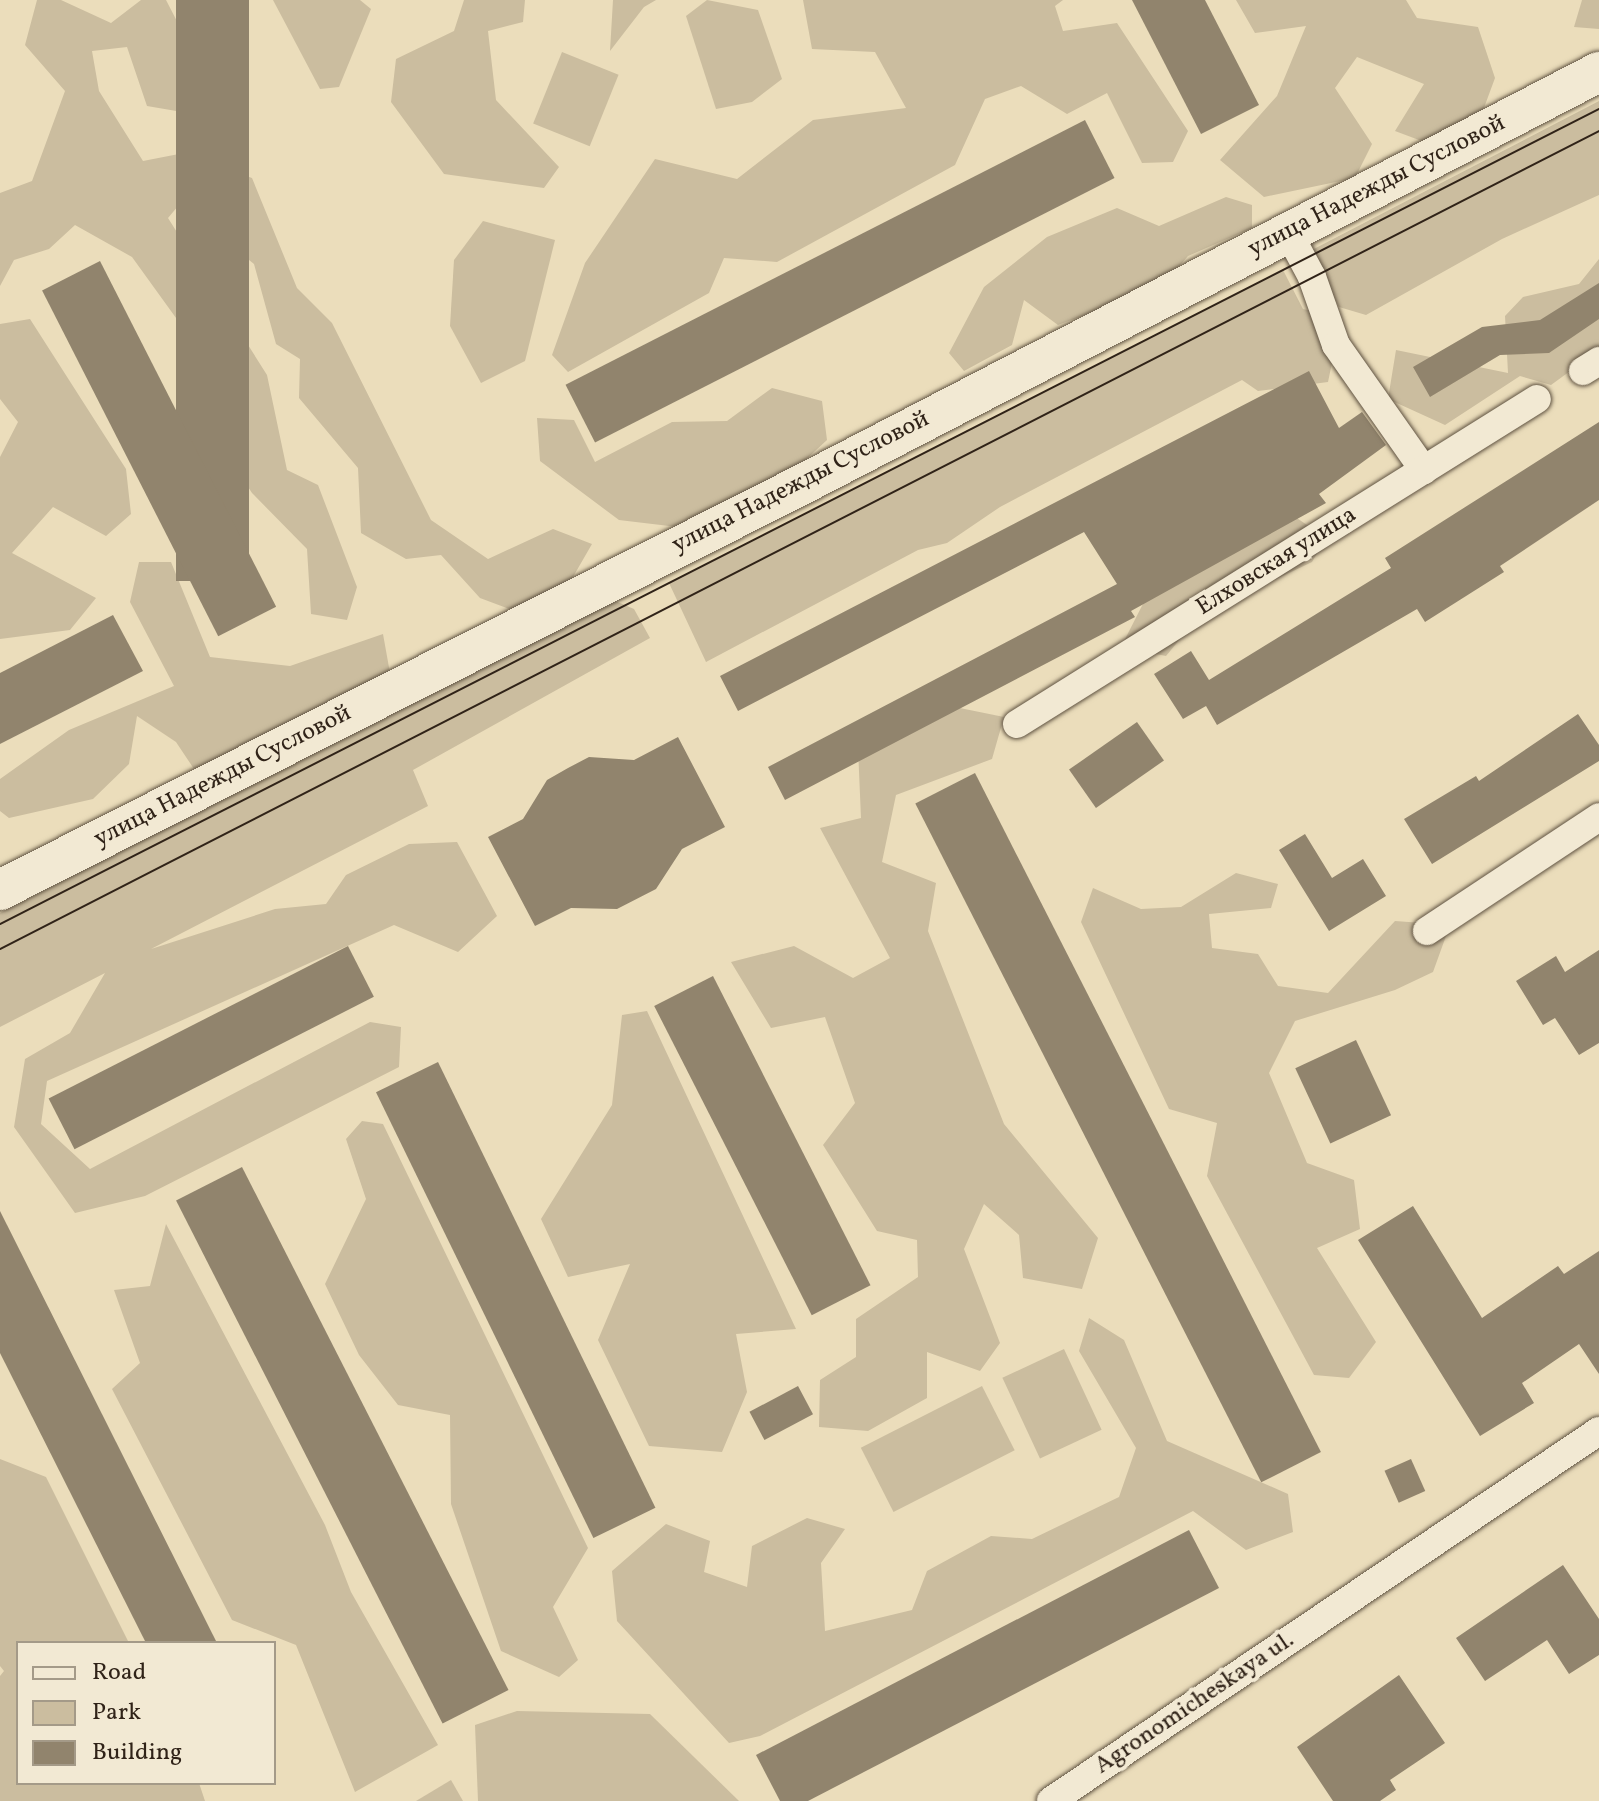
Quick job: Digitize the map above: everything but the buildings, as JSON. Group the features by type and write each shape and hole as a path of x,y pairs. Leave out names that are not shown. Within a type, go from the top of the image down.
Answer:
{"main road":[{"name":"улица Надежды Сусловой","path":"0,890 1599,72"}],"street":[{"path":"1288,232 1312,277 1336,345 1424,470"},
{"name":"Елховская улица","path":"1017,724 1537,399"},
{"path":"1427,931 1599,817"},
{"name":"Agronomicheskaya ul.","path":"1051,1801 1599,1431"}],"green space":[{"path":"37,0 61,0 111,23 141,0 166,0 214,93 188,113 147,106 127,47 92,51 99,91 143,161 184,153 252,178 297,288 332,323 431,520 488,559 553,529 592,544 566,589 517,612 480,598 441,555 406,559 361,533 358,468 299,398 300,359 276,344 254,264 222,238 189,193 168,218 267,375 287,470 318,485 357,587 347,620 311,614 307,549 252,493 200,414 202,354 132,257 75,225 49,249 14,260 0,286 0,193 32,181 65,91 25,45"},
{"path":"273,0 360,0 371,9 339,87 320,89"},
{"path":"464,0 525,0 523,22 488,31 496,100 559,167 544,188 444,174 391,102 396,59 454,31"},
{"path":"613,0 656,0 644,7 610,51"},
{"path":"707,0 758,10 782,79 752,102 716,109 686,16"},
{"path":"803,0 1063,0 1055,6 1063,31 1117,23 1188,131 1173,162 1142,163 1107,93 1067,114 1021,86 985,99 955,165 777,262 724,258 709,293 568,372 552,355 585,263 655,159 737,179 813,120 906,108 875,52 812,49"},
{"path":"1236,0 1406,0 1417,18 1478,27 1495,78 1478,124 1435,146 1395,131 1424,84 1357,57 1335,88 1372,144 1355,178 1264,197 1220,160 1277,96 1306,26 1255,33"},
{"path":"1582,0 1599,0 1599,29 1574,27"},
{"path":"562,52 619,75 590,146 533,123"},
{"path":"1599,101 1599,195 1502,239 1366,315 1339,307 1310,251"},
{"path":"1226,197 1252,205 1252,228 1188,256 1162,286 1058,325 1024,300 1012,345 964,371 949,353 984,287 1047,237 1117,208 1159,226"},
{"path":"483,221 555,240 525,361 481,383 450,326 454,260"},
{"path":"1599,259 1599,350 1551,385 1520,376 1445,425 1388,399 1396,350 1508,373 1505,316 1523,297 1579,284"},
{"path":"1283,270 1303,309 1317,312 1333,358 1328,382 1258,391 1242,380 1000,507 947,543 918,550 706,662 669,583"},
{"path":"30,319 126,469 131,514 106,536 53,507 12,553 96,598 70,630 0,639 0,457 18,422 0,399 0,324"},
{"path":"772,388 822,401 827,440 776,487 686,528 619,520 540,461 537,418 574,420 595,462 672,422 727,421"},
{"path":"1288,512 1326,538 1312,562 1199,616 1166,656 1121,647 1148,594"},
{"path":"139,562 171,562 210,657 290,666 383,634 390,673 305,722 194,769 176,742 137,716 129,764 93,799 9,818 0,811 0,779 69,730 174,686 130,602"},
{"path":"613,600 634,609 650,638 413,770 428,806 151,949 275,909 326,904 346,875 409,844 457,842 497,916 458,952 394,925 47,1081 41,1124 90,1169 370,1022 401,1027 399,1067 145,1196 75,1213 14,1127 25,1059 70,1033 105,973 0,1027 0,913"},
{"path":"950,706 1004,717 992,759 896,795 882,862 936,883 928,931 1004,1124 1098,1238 1082,1289 1023,1278 1019,1235 984,1204 964,1249 1000,1343 980,1371 927,1352 927,1398 868,1431 819,1427 820,1380 856,1357 856,1319 918,1277 917,1240 877,1231 823,1145 855,1103 825,1017 771,1028 731,962 794,946 853,978 890,958 820,828 861,818 858,748"},
{"path":"1236,873 1278,884 1271,908 1209,914 1212,948 1258,954 1278,986 1328,993 1395,921 1450,925 1433,972 1395,990 1295,1021 1269,1073 1307,1163 1354,1180 1360,1229 1317,1248 1376,1342 1349,1378 1314,1375 1207,1176 1217,1123 1169,1109 1081,922 1093,888 1141,909 1181,907"},
{"path":"647,1011 796,1329 736,1334 747,1392 722,1452 649,1446 598,1340 630,1264 568,1277 541,1219 612,1105 622,1015"},
{"path":"362,1121 383,1124 588,1548 553,1607 578,1660 559,1677 501,1651 451,1504 450,1415 398,1405 359,1355 325,1284 366,1199 346,1139"},
{"path":"166,1224 325,1525 351,1592 438,1745 355,1792 296,1645 232,1620 112,1389 140,1363 114,1290 150,1286"},
{"path":"1089,1318 1124,1340 1167,1441 1288,1494 1293,1532 1246,1550 1193,1511 760,1736 729,1743 617,1621 612,1571 666,1524 710,1541 704,1572 747,1587 752,1546 807,1518 845,1529 821,1563 825,1631 912,1610 927,1571 991,1536 1032,1539 1119,1497 1136,1448 1079,1351"},
{"path":"1064,1349 1102,1430 1040,1458 1002,1378"},
{"path":"982,1386 1015,1450 894,1512 861,1448"},
{"path":"0,1459 46,1477 128,1641 16,1641 16,1785 200,1785 205,1801 0,1801 0,1676 4,1671 0,1666"},
{"path":"517,1711 650,1714 739,1801 478,1801 475,1725"},
{"path":"451,1780 463,1801 416,1801"}],"tram line":[{"path":"0,924 1599,109"},
{"path":"0,949 1599,131"}]}
